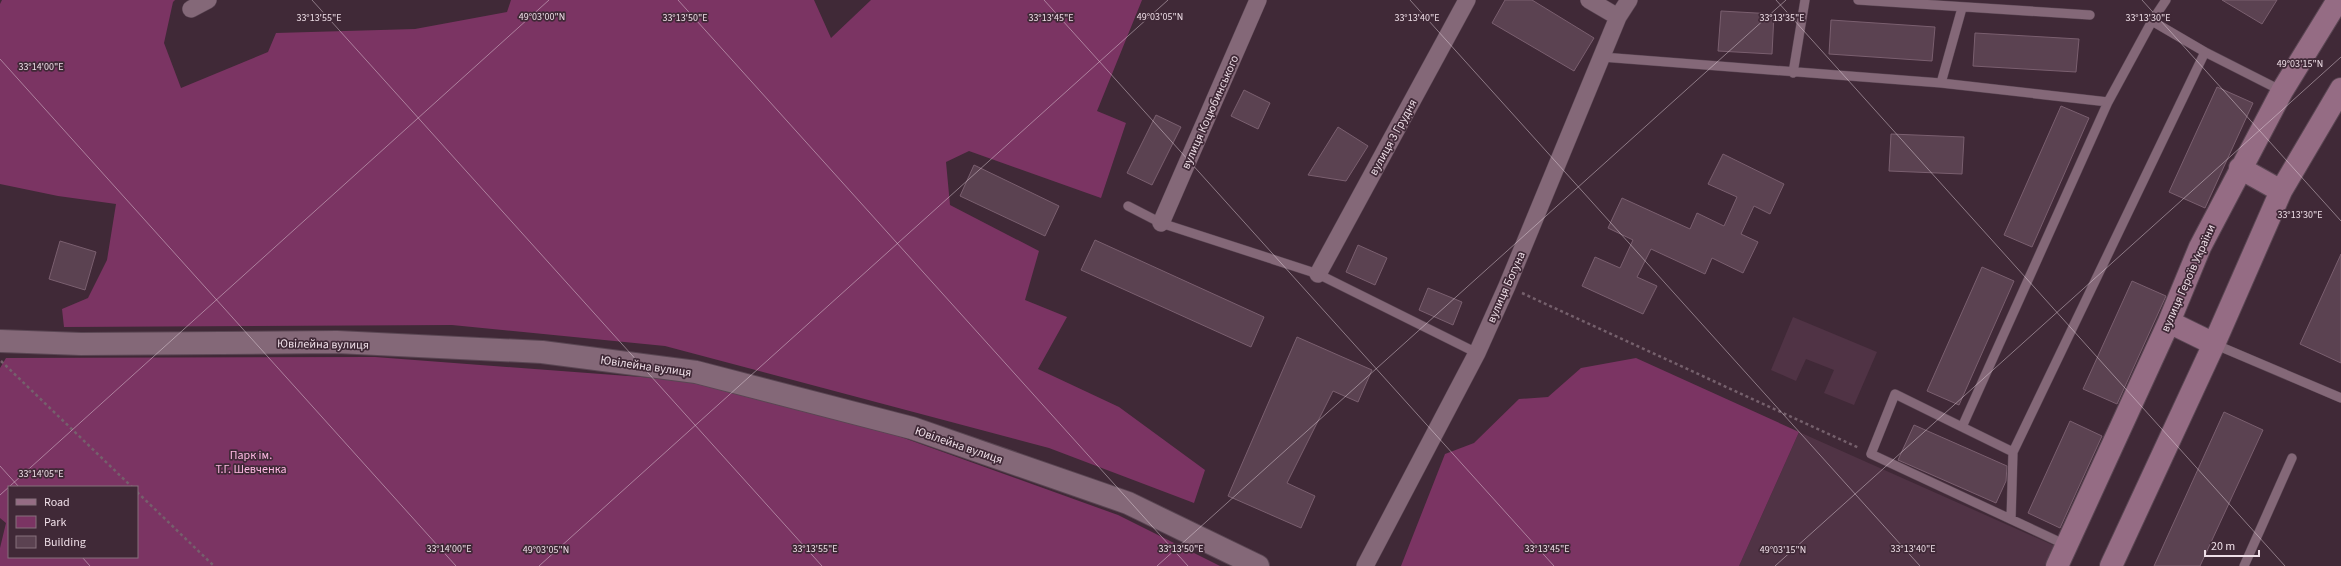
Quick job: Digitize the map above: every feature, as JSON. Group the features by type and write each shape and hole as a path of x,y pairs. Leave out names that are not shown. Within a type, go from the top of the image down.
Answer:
{"main road":[{"name":"вулиця Героїв України","path":"2057,566 2169,322 2200,247 2240,168 2282,91 2338,0"},
{"path":"2111,566 2214,344 2281,191 2341,89"},
{"path":"2240,168 2281,191"},
{"path":"2169,322 2214,344"}],"street":[{"path":"191,9 208,0"},
{"name":"вулиця Коцюбинського","path":"1161,223 1258,0"},
{"name":"вулиця 3 Грудня","path":"1318,274 1467,0"},
{"path":"1589,0 1618,17"},
{"name":"вулиця Богуна","path":"1365,566 1476,353 1507,286 1618,17 1629,0"},
{"name":"Ювілейна вулиця","path":"0,341 82,344 337,342 542,352 696,372 919,431 1128,503 1258,566"}],"lane":[{"path":"1793,73 1805,0"},
{"path":"1858,0 1962,8 2090,15"},
{"path":"1962,427 2108,102 2152,21 2166,0"},
{"path":"1941,83 1962,8"},
{"path":"2152,21 2205,52 2282,91"},
{"path":"2011,519 2013,452 2205,52"},
{"path":"1602,57 1793,73 1941,83 2108,102"},
{"path":"1128,206 1161,223 1318,274 1476,353"},
{"path":"2214,344 2341,398"},
{"path":"2013,452 1895,394 1871,454 2066,545"},
{"path":"2244,566 2292,458"}],"path":[{"path":"1507,286 1871,454"},
{"path":"0,360 131,486"},
{"path":"138,493 214,566"}],"shaded area":[{"path":"1793,317 1877,352 1854,405 1824,393 1834,370 1806,359 1796,381 1771,370"},
{"path":"1799,432 2055,546 2046,566 1739,566"}],"green space":[{"path":"2,0 175,0 173,2 164,43 181,88 268,52 276,33 415,29 507,12 511,0 814,0 831,38 871,0 1142,0 1097,111 1126,123 1101,198 969,151 946,162 950,205 1039,251 1025,300 1067,317 1038,369 1119,407 1205,470 1194,503 1049,448 665,346 452,325 64,327 62,309 88,298 107,260 116,204 58,196 0,184 0,4"},
{"name":"Парк ім. Т.Г. Шевченка","path":"375,357 681,380 876,428 1118,515 1220,566 0,566 0,548 6,523 0,518 0,368 6,358"},
{"path":"1636,358 1799,432 1739,566 1401,566 1445,454 1474,443 1519,399 1548,397 1581,368"}],"building":[{"path":"1505,0 1532,0 1594,38 1574,71 1492,23"},
{"path":"2222,0 2277,0 2262,24"},
{"path":"1721,11 1774,14 1772,54 1718,51"},
{"path":"1831,20 1935,27 1932,61 1829,54"},
{"path":"1975,33 2079,39 2076,72 1973,66"},
{"path":"2217,87 2253,103 2205,208 2169,192"},
{"path":"1244,90 1270,103 1258,129 1231,116"},
{"path":"2061,106 2089,118 2032,247 2004,235"},
{"path":"1156,115 1181,127 1152,185 1127,173"},
{"path":"1338,127 1368,146 1346,181 1308,175"},
{"path":"1891,134 1964,137 1962,174 1889,171"},
{"path":"1723,154 1784,184 1770,214 1754,206 1741,234 1758,242 1743,273 1712,258 1705,274 1651,249 1637,277 1657,286 1643,314 1582,286 1595,257 1620,268 1633,240 1608,228 1622,198 1690,229 1697,213 1724,226 1737,197 1708,184"},
{"path":"974,165 1059,206 1045,236 960,196"},
{"path":"1095,240 1264,317 1251,347 1081,270"},
{"path":"60,241 96,252 85,290 49,279"},
{"path":"1358,245 1387,258 1375,285 1346,272"},
{"path":"2341,254 2341,363 2300,344"},
{"path":"1982,267 2014,281 1959,405 1927,391"},
{"path":"2132,281 2166,296 2117,404 2083,389"},
{"path":"1428,288 1462,302 1453,325 1419,310"},
{"path":"1297,337 1372,370 1358,402 1333,391 1287,483 1315,496 1301,528 1228,496"},
{"path":"2224,412 2263,430 2200,566 2154,566"},
{"path":"2070,421 2102,436 2060,528 2028,513"},
{"path":"1914,425 2007,466 2006,481 1996,503 1898,460"}]}
